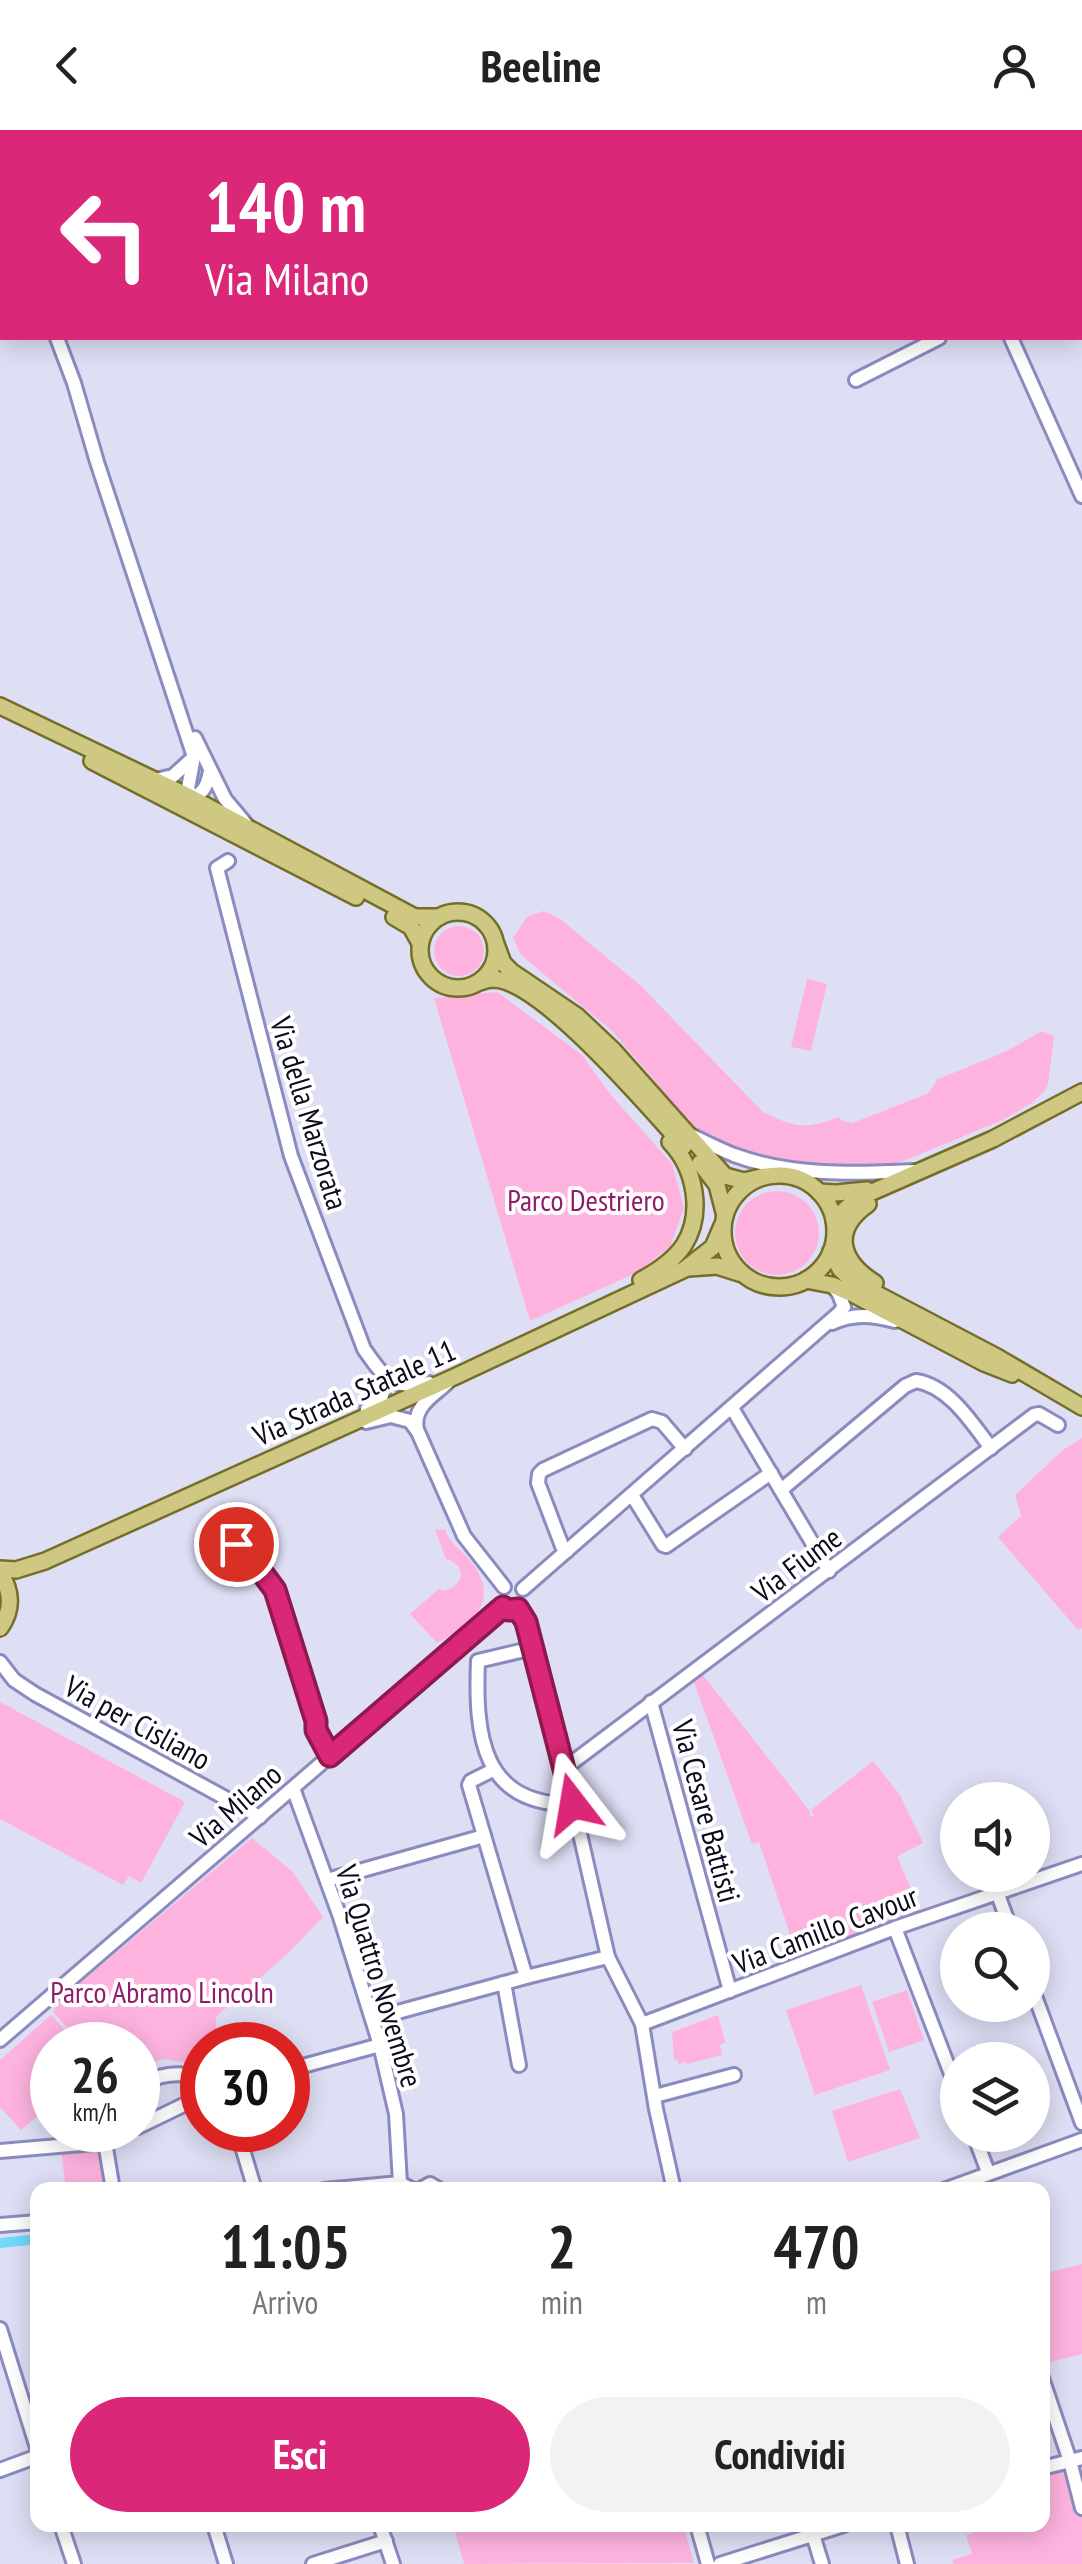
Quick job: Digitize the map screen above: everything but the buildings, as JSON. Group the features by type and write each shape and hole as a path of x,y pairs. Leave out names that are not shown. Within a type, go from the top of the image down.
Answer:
{"main road":[{"path":"0,709 107,769 404,922 412,927 420,943"},
{"path":"0,709 192,798 415,917 455,912 474,915 488,926 503,963 578,1016 725,1176 744,1181 780,1174 794,1176 820,1192 829,1205 835,1236 832,1250 817,1272 790,1286 773,1287 742,1274 730,1260 723,1242 724,1221 717,1186 560,1016 522,989 492,978 454,988 437,982 424,970 420,943 426,928 438,917"},
{"path":"480,982 492,969 496,944"},
{"path":"598,1054 618,1083 676,1148 695,1195 691,1229 683,1246 652,1274 622,1290 601,1308"},
{"path":"834,1220 850,1205 885,1186 1033,1119 1082,1092"},
{"path":"916,1320 892,1294 849,1263 843,1242 850,1220 858,1211 944,1161"},
{"path":"724,1221 736,1194 765,1176"},
{"path":"820,1192 885,1186"},
{"name":"Via Strada Statale 11","path":"0,1628 10,1598 0,1571 45,1562 684,1269 713,1247 724,1221"},
{"path":"832,1250 847,1277 984,1363 1082,1407"},
{"name":"Via Strada Statale 11","path":"684,1269 717,1266 742,1274"},
{"path":"806,1280 832,1285 916,1320"},
{"name":"Via Strada Statale 11","path":"10,1598 21,1578 45,1562"}],"street":[{"path":"58,340 194,757 188,788 192,798 198,809 265,845 276,856"},
{"path":"856,380 935,340"},
{"path":"1012,340 1082,496"},
{"path":"174,695 236,815 255,832"},
{"path":"153,780 173,776 194,757"},
{"path":"107,769 122,771 176,799 192,798 206,788 210,771"},
{"name":"Via della Marzorata","path":"228,861 217,868 292,1156 364,1348 382,1375"},
{"path":"686,1133 736,1156 770,1164 846,1174 922,1170"},
{"path":"523,1589 826,1327 844,1307 832,1285"},
{"path":"826,1327 862,1315 916,1320"},
{"path":"382,1375 406,1386 454,1377"},
{"path":"321,1436 379,1403 384,1396 382,1375"},
{"path":"454,1377 423,1404 415,1421 464,1536 504,1586"},
{"path":"781,1490 916,1380 957,1404 991,1448"},
{"path":"732,1408 829,1571"},
{"name":"Via Fiume","path":"565,1768 1034,1415 1058,1424"},
{"path":"321,1436 391,1416 410,1421 418,1432"},
{"path":"567,1551 538,1483 543,1470 652,1420 662,1422 684,1449"},
{"path":"632,1494 666,1546 771,1473"},
{"path":"236,1544 275,1590 316,1730 330,1756"},
{"path":"523,1589 514,1584 504,1586 499,1595 526,1622 565,1768 608,1957 642,2024 672,2182"},
{"path":"510,1608 525,1600 523,1589"},
{"name":"Via Milano","path":"0,2040 330,1756 510,1608"},
{"path":"533,1648 478,1661 478,1717 486,1754 493,1770 513,1788 554,1803 573,1804"},
{"name":"Via per Cisliano","path":"0,1662 14,1680 35,1694 260,1816"},
{"name":"Via Cesare Battisti","path":"651,1702 730,1991"},
{"path":"493,1770 469,1785 526,1976"},
{"name":"Via Quattro Novembre","path":"293,1788 380,2045 410,2182"},
{"path":"327,1880 484,1836"},
{"name":"Via Camillo Cavour","path":"1050,1875 1082,1864"},
{"path":"997,1892 1004,1912"},
{"name":"Via Camillo Cavour","path":"642,2024 997,1892"},
{"path":"895,1928 940,2045"},
{"path":"372,2019 608,1957"},
{"path":"504,1983 520,2065"},
{"path":"1045,2022 1082,2122"},
{"path":"310,2064 380,2045"},
{"path":"655,2096 734,2074"},
{"path":"964,2182 1082,2140"},
{"path":"0,2150 30,2148"},
{"path":"106,2152 111,2182"},
{"path":"243,2152 252,2182"},
{"path":"980,2152 988,2172"},
{"path":"0,2225 30,2223"},
{"path":"0,2329 30,2428"},
{"path":"1050,2397 1076,2460 1082,2508"},
{"path":"0,2470 30,2457"},
{"path":"1050,2466 1076,2460"},
{"path":"63,2532 74,2564"},
{"path":"216,2532 226,2564"},
{"path":"383,2532 393,2564"},
{"path":"699,2532 708,2564"},
{"path":"720,2564 807,2532"},
{"path":"813,2532 822,2564"},
{"path":"899,2532 907,2564"},
{"path":"313,2564 386,2541"}],"green space":[{"path":"543,911 559,918 639,984 763,1112 784,1121 809,1125 839,1117 852,1123 927,1094 936,1080 1007,1051 1042,1031 1054,1036 1048,1085 1033,1102 1003,1120 885,1166 842,1170 743,1154 689,1127 611,1030 521,955 513,938 527,917"},
{"path":"459,926 477,933 484,951 477,969 459,976 441,969 434,951 441,933"},
{"path":"807,979 827,984 811,1051 791,1047"},
{"name":"Parco Destriero","path":"497,992 581,1054 610,1094 672,1164 684,1208 670,1247 636,1273 530,1321 434,998"},
{"path":"777,1191 793,1194 807,1203 816,1217 816,1249 807,1263 793,1272 777,1275 761,1272 747,1263 738,1249 735,1233 738,1217 747,1203 761,1194"},
{"path":"1082,1438 1082,1628 1078,1630 998,1537 1021,1516 1015,1495 1063,1450"},
{"path":"445,1529 479,1573 483,1598 473,1619 437,1643 410,1614 439,1589 452,1588 460,1579 458,1566 446,1559 435,1530"},
{"path":"703,1675 811,1817 811,1810 873,1761 900,1795 923,1843 897,1856 921,1913 798,1958 759,1842 752,1844 694,1682"},
{"path":"0,1702 185,1802 141,1883 129,1876 123,1885 0,1819"},
{"name":"Parco Abramo Lincoln","path":"252,1838 292,1871 323,1917 216,2017 216,2022 180,2022 180,2062 160,2060 160,2022 62,2022 53,2012 60,2000"},
{"path":"861,1985 890,2070 815,2095 786,2010"},
{"path":"907,1990 924,2040 889,2052 872,2002"},
{"path":"718,2015 725,2042 720,2045 722,2055 687,2064 674,2060 672,2032"},
{"path":"30,2034 30,2122 21,2130 0,2107 0,2060"},
{"path":"900,2089 920,2138 848,2162 832,2111"},
{"path":"61,2152 98,2152 104,2182 65,2182"},
{"path":"1082,2264 1082,2354 1050,2362 1050,2272"},
{"path":"1063,2470 1068,2474 1082,2510 1082,2564 954,2564 952,2560 972,2554 966,2535 1050,2532 1050,2474"},
{"path":"455,2532 685,2532 694,2563 464,2564"}],"waterway":[{"path":"0,2243 30,2240"}],"route":[{"path":"236,1544 246,1551 275,1590 316,1730 330,1756 503,1607 518,1609 526,1622 573,1804"}]}
